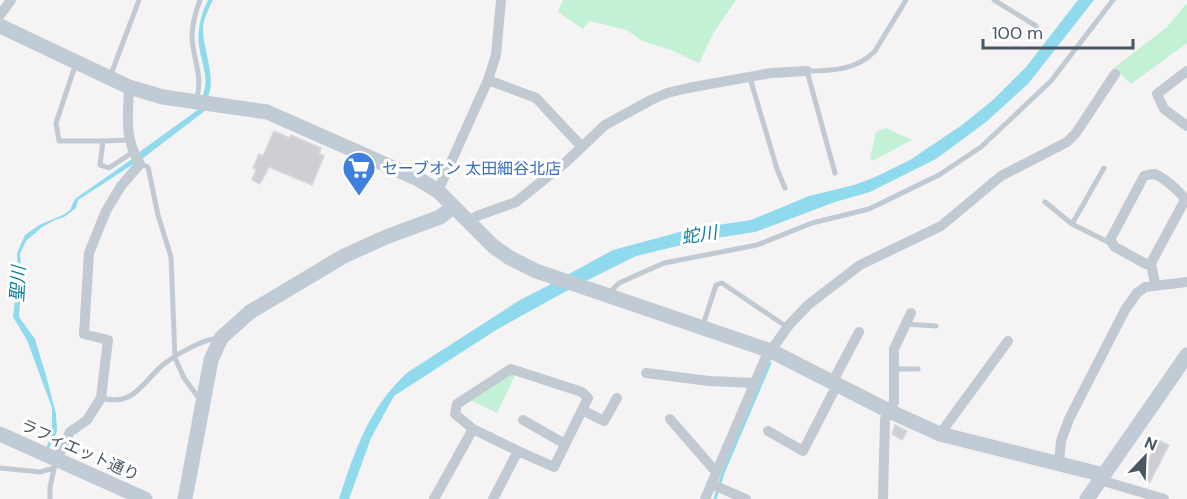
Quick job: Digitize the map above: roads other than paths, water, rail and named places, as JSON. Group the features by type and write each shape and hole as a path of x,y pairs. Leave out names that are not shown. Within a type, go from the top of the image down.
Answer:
{"street":[{"path":"0,15 11,0"},
{"path":"438,191 488,80 496,55 501,0"},
{"path":"0,26 129,87 163,97 274,114 420,180 438,191 468,222 510,258 591,290 771,351 836,382 889,411 940,434 1059,462 1164,499"},
{"path":"468,222 477,216 516,202 566,162 605,125 667,93 771,73 807,71"},
{"path":"1187,71 1157,94 1164,109 1187,126"},
{"path":"705,499 754,383 787,327 816,297 860,265 941,226 1001,176 1067,142 1076,133 1115,74"},
{"path":"488,80 536,98 582,147"},
{"path":"55,464 70,432 87,420 101,398 108,339 84,334 89,253 106,211 121,186 140,164 133,152 127,128 129,87"},
{"path":"1151,263 1146,264 1112,244 1112,236 1144,176 1152,174 1158,175 1183,195 1185,200 1151,263 1155,284"},
{"path":"185,499 211,360 220,338 250,312 344,256 440,217 453,207"},
{"path":"1059,462 1061,441 1069,420 1125,310 1137,293 1155,284 1187,282"},
{"path":"883,499 885,419 894,402 894,349 911,313"},
{"path":"768,431 803,451 859,332"},
{"path":"940,434 1008,341"},
{"path":"1087,499 1187,355"},
{"path":"511,369 582,392 588,398 582,410 554,467 473,429 455,414 457,404 511,369"},
{"path":"646,373 709,381 754,383"},
{"path":"582,410 604,421 617,398"},
{"path":"670,418 716,472"},
{"path":"523,420 565,444"},
{"path":"434,499 473,429"},
{"name":"ラフィエット通り","path":"0,434 55,464 145,499"},
{"path":"493,499 518,451"},
{"path":"711,484 746,499"}],"lane":[{"path":"110,78 139,0"},
{"path":"196,101 200,83 192,39 193,17 200,0"},
{"path":"835,173 807,71 848,68 869,58 906,0"},
{"path":"994,0 1036,26"},
{"path":"608,296 619,283 664,263 757,245 812,223 869,209 939,175 981,147 1028,104 1061,69 1113,0"},
{"path":"76,62 56,123 59,141 129,140"},
{"path":"750,78 777,169 785,188"},
{"path":"103,141 100,165 109,168 133,152"},
{"path":"140,164 148,166 158,215 171,257 175,358 184,378 202,402"},
{"path":"1072,224 1104,168"},
{"path":"1045,202 1072,224 1112,244"},
{"path":"702,327 718,283 726,285 787,327"},
{"path":"905,324 936,326"},
{"path":"101,398 113,401 128,398 143,387 164,364 208,339 220,338"},
{"path":"894,369 918,369"},
{"path":"0,468 40,472 55,464"},
{"path":"50,499 55,464"}],"water":[{"path":"208,0 213,0 203,27 211,82 207,98 202,97 205,78 199,46 199,28"},
{"name":"蛇川","path":"1078,0 1094,0 1028,84 986,122 936,159 870,192 835,202 755,232 702,240 636,256 586,281 567,275 613,250 691,229 751,220 809,196 873,178 910,160 962,125 993,100 1026,67"},
{"path":"199,109 206,110 142,159 138,153"},
{"path":"132,159 135,163 78,200 76,208 64,217 42,227 26,241 20,254 22,277 19,317 35,339 47,379 56,414 57,430 54,441 49,438 52,430 52,408 27,340 13,317 18,275 17,253 25,235 39,225 63,215 70,210 75,199"},
{"path":"553,283 570,289 496,330 394,396 371,438 349,499 339,499 365,430 394,385 408,372 520,300"}],"waterway":[{"path":"715,499 723,473 770,363"},
{"name":"聖川","path":"47,449 53,436"}],"place":[{"name":"セーブオン 太田細谷北店","path":"359,197"}]}
